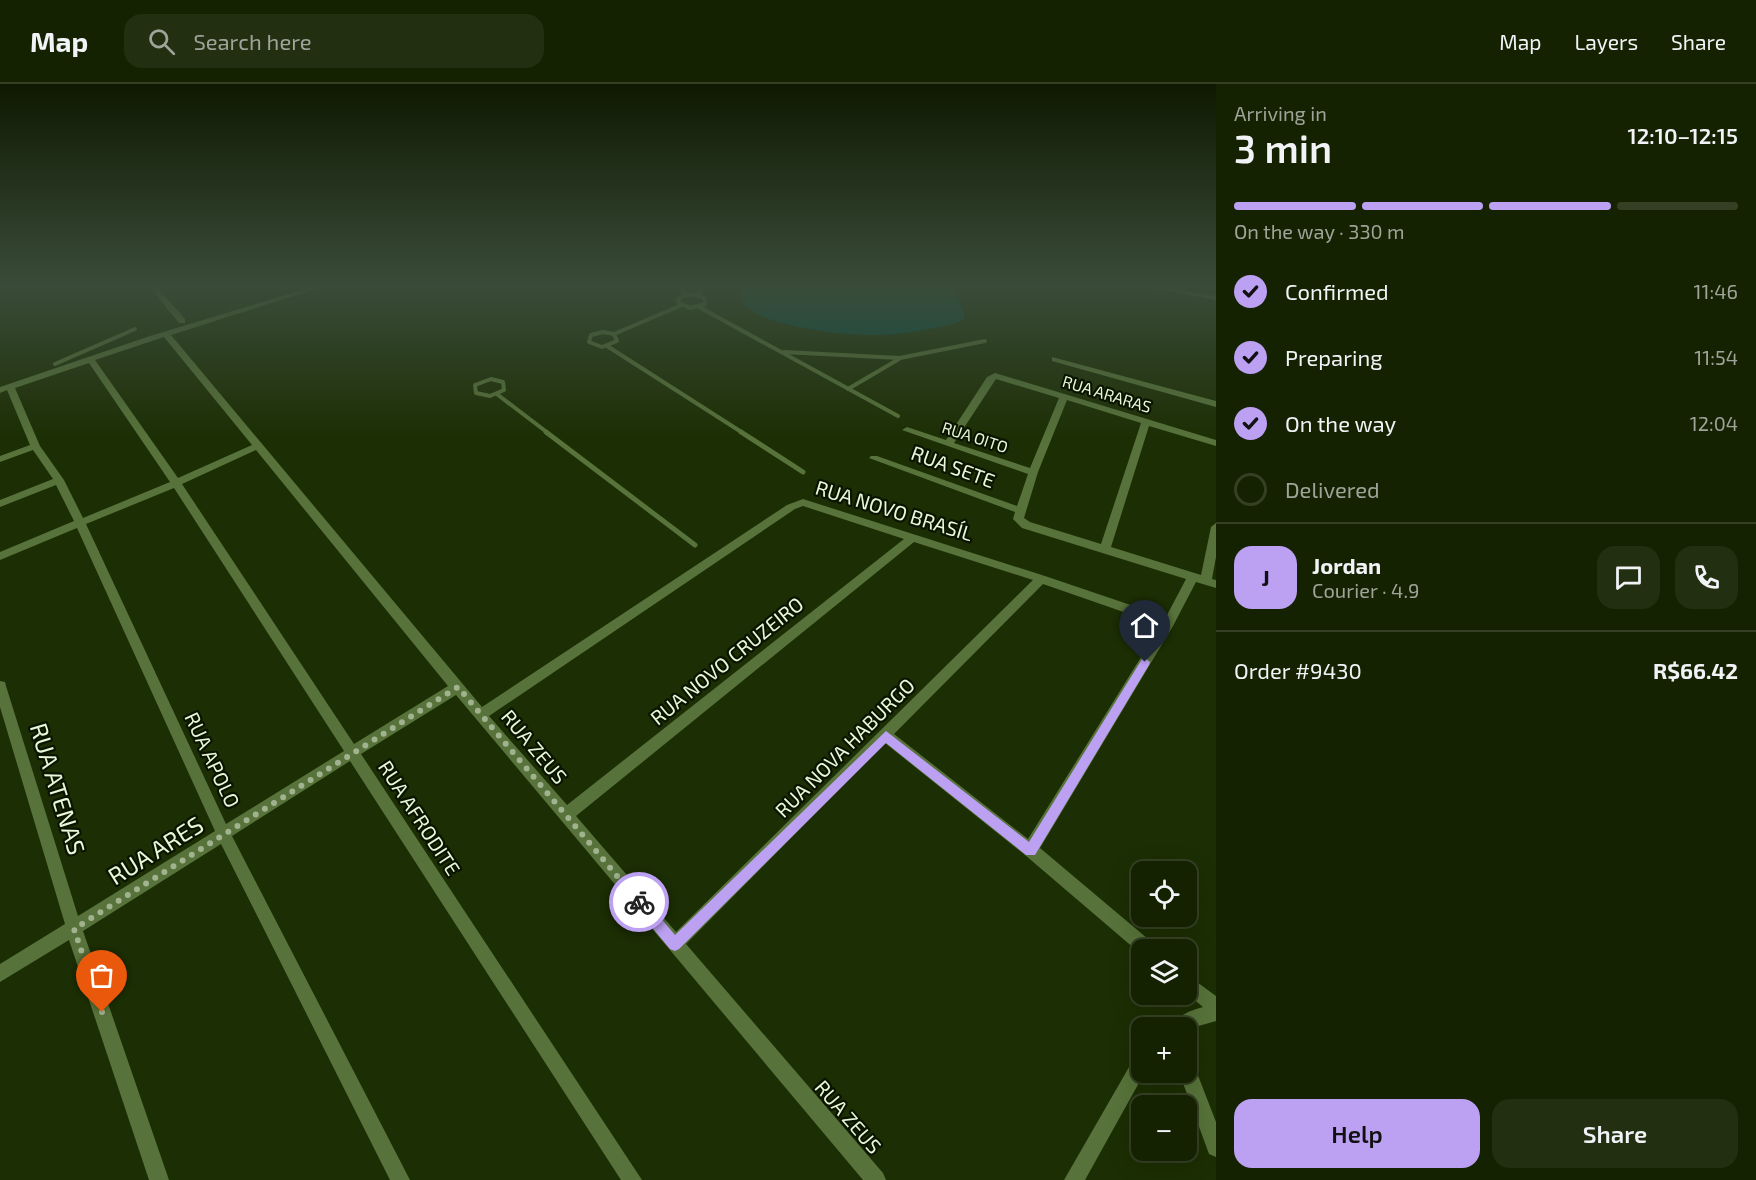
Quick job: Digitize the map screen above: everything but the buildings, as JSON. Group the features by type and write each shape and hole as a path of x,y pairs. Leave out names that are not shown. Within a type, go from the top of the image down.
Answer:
{"street":[{"path":"0,382 134,337"},
{"path":"5,388 157,337"},
{"name":"RUA ZEUS","path":"169,337 458,687 876,1180"},
{"path":"1055,359 1216,404"},
{"name":"RUA AFRODITE","path":"91,360 176,483 632,1180"},
{"name":"RUA ARARAS","path":"949,443 990,379 1000,376 1216,443"},
{"name":"RUA APOLO","path":"5,388 35,446 59,480 224,835 400,1180"},
{"path":"1064,396 1033,472 1018,519 1026,525 1205,581"},
{"path":"1105,548 1146,422"},
{"name":"RUA OITO","path":"907,430 1033,472"},
{"path":"0,556 176,483 259,445"},
{"path":"0,459 35,446"},
{"name":"RUA SETE","path":"874,458 1019,510"},
{"path":"0,504 59,480"},
{"name":"RUA NOVO BRASÍL","path":"481,714 797,503 811,503 1168,623"},
{"path":"1030,850 1168,623 1205,581 1216,527"},
{"name":"RUA NOVO CRUZEIRO","path":"566,815 912,537"},
{"name":"RUA NOVA HABURGO","path":"675,944 1041,579"},
{"name":"RUA ATENAS","path":"0,686 74,929 159,1180"},
{"name":"RUA ARES","path":"0,974 458,687"},
{"path":"886,736 1030,850 1135,939"},
{"path":"1197,991 1216,1007"},
{"path":"1197,1018 1216,1012"},
{"path":"1074,1180 1131,1080"},
{"path":"1192,1083 1216,1147"}],"lane":[{"path":"55,364 113,337"},
{"path":"589,337 591,344 607,346 803,472"},
{"path":"607,346 617,341 615,337"},
{"path":"753,337 898,416"},
{"path":"780,352 900,358 985,341"},
{"path":"848,389 900,358"},
{"path":"498,394 504,390 505,384 496,379 481,381 474,388 476,393 483,396 498,394 695,545"}],"way so far":[{"path":"102,1012 74,929 458,687 639,902"}],"route":[{"path":"639,902 675,944 886,736 1030,850 1145,662"}]}
